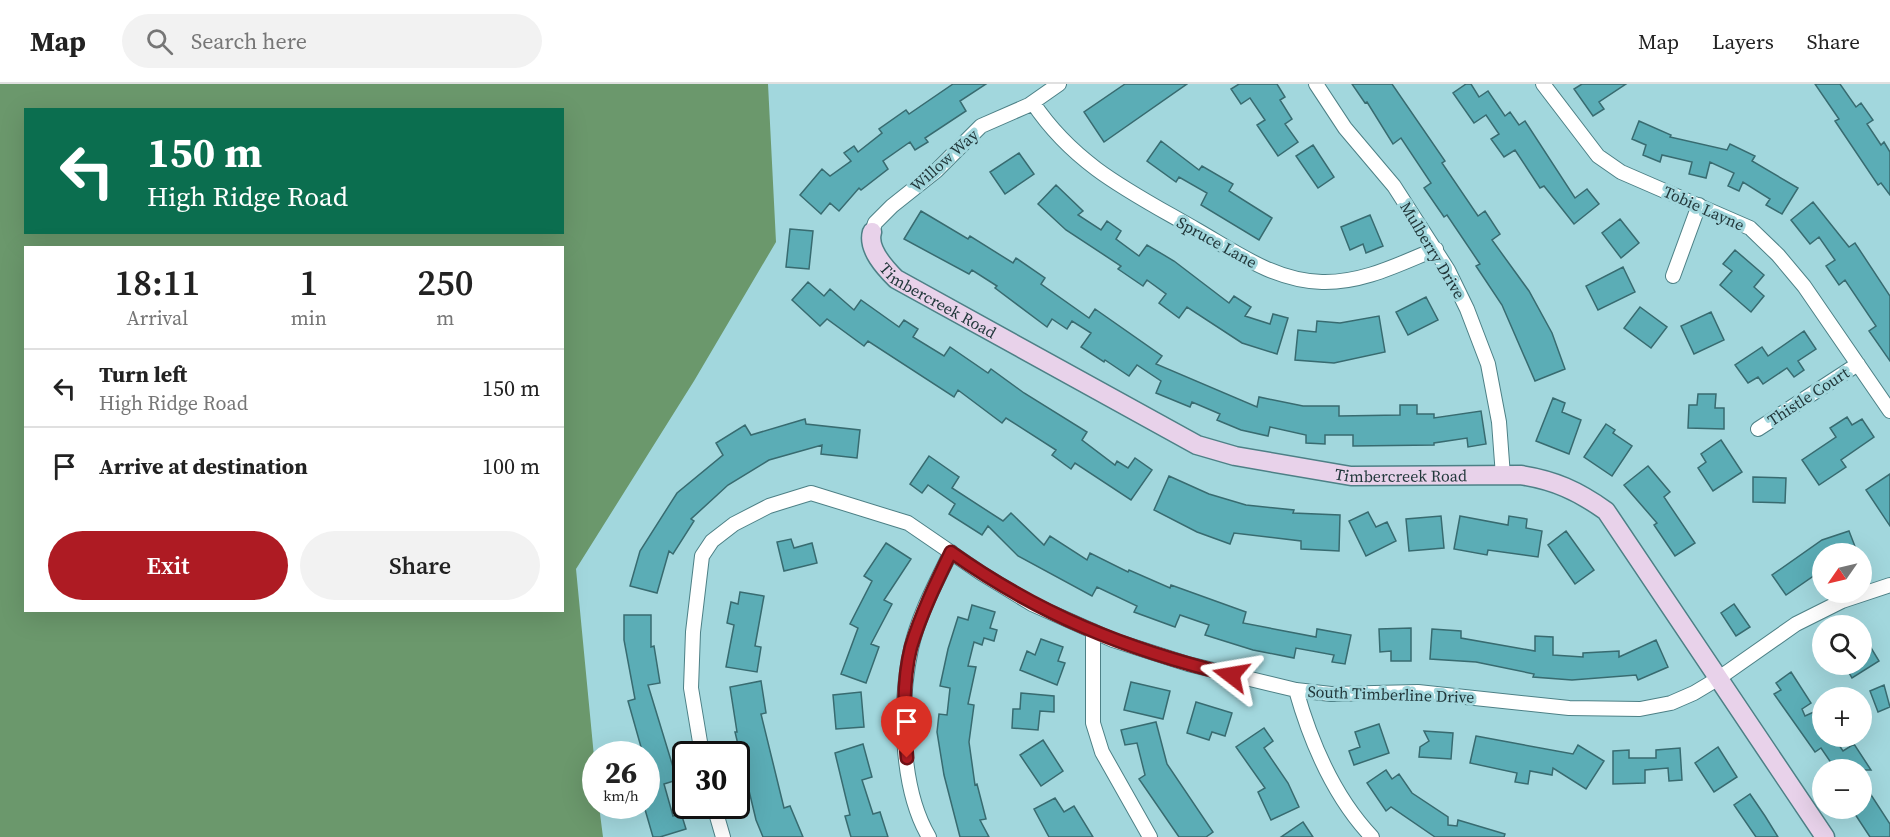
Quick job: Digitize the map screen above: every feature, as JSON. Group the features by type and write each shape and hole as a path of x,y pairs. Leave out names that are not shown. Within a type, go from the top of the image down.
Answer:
{"street":[{"name":"Willow Way","path":"872,232 875,223 892,206 936,171 981,126 1033,103 1059,84"},
{"name":"Mulberry Drive","path":"1316,84 1345,128 1394,186 1436,249 1467,309 1488,364 1499,422 1503,476"},
{"name":"Tobie Layne","path":"1543,84 1598,156 1621,172 1750,228 1778,255 1804,286 1890,411"},
{"name":"Spruce Lane","path":"1033,103 1049,127 1068,147 1129,193 1250,261 1285,277 1320,282 1362,279 1436,249"},
{"path":"1673,276 1699,205"},
{"name":"Timbercreek Road","path":"872,232 872,244 880,262 896,279 1197,445 1235,456 1351,476 1503,476 1547,479 1580,492 1606,511 1825,837"},
{"name":"Thistle Court","path":"1758,429 1858,364"},
{"name":"South Timberline Drive","path":"700,741 691,687 693,632 702,556 712,541 743,518 770,506 811,493 908,523 1032,604 1093,632 1188,664 1296,690 1331,694 1418,692 1569,708 1640,709 1671,702 1719,678 1796,624 1842,601 1890,585"},
{"path":"929,837 915,806 908,777 905,691 911,648 931,594 951,552"},
{"path":"1093,632 1093,723 1102,752 1150,837"},
{"path":"1296,690 1317,750 1333,783 1356,820 1372,837"},
{"path":"718,819 723,837"}],"green space":[{"path":"0,84 768,84 776,242 694,381 576,569 593,741 582,741 582,819 601,819 603,837 0,837"}],"building":[{"path":"953,84 986,84 960,101 966,111 925,138 928,142 915,150 910,142 883,161 888,169 861,190 859,188 839,211 830,203 821,214 800,195 822,169 830,176 851,161 844,153 854,146 858,152 882,133 879,129 906,110 909,114"},
{"path":"1125,84 1187,84 1104,142 1084,112"},
{"path":"1239,84 1277,84 1285,97 1280,100 1292,119 1285,124 1298,142 1278,156 1257,125 1265,120 1250,98 1241,104 1231,89"},
{"path":"1352,84 1392,84 1445,161 1442,163 1478,216 1485,211 1500,234 1492,240 1529,291 1552,333 1565,369 1535,381 1502,305 1476,266 1480,264 1447,215 1444,217 1424,188 1431,183 1401,138 1393,144 1367,102 1365,103"},
{"path":"1466,84 1471,84 1479,97 1488,91 1505,116 1510,112 1519,125 1525,121 1575,198 1587,189 1599,204 1574,224 1544,186 1540,188 1515,150 1504,157 1491,139 1499,134 1486,115 1474,123 1453,93"},
{"path":"1582,84 1626,84 1599,102 1604,109 1593,116 1574,89"},
{"path":"1815,84 1840,84 1856,107 1861,103 1873,120 1867,124 1881,145 1884,142 1890,152 1890,195 1881,183 1878,185 1835,121 1839,119"},
{"path":"1639,121 1671,135 1670,137 1727,150 1730,144 1755,156 1752,161 1798,188 1782,214 1766,205 1770,199 1743,182 1739,191 1728,186 1734,173 1710,162 1706,178 1689,174 1692,162 1662,155 1660,162 1643,155 1646,145 1632,139"},
{"path":"1161,141 1199,170 1202,166 1233,184 1229,191 1272,218 1259,240 1201,205 1207,193 1179,177 1176,182 1147,161"},
{"path":"1313,145 1334,177 1318,188 1296,156"},
{"path":"1019,153 1034,174 1005,194 990,172"},
{"path":"1056,185 1083,211 1078,215 1101,230 1107,221 1121,231 1116,239 1139,256 1147,245 1174,261 1229,303 1234,296 1251,307 1245,316 1270,324 1273,314 1288,318 1277,354 1242,343 1187,307 1179,318 1159,303 1166,294 1147,280 1143,286 1118,269 1121,266 1066,230 1038,204"},
{"path":"1813,202 1849,247 1855,243 1890,296 1890,361 1869,331 1876,326 1845,280 1839,285 1826,266 1835,260 1819,237 1810,244 1791,220"},
{"path":"921,211 968,239 970,236 1013,263 1016,258 1045,278 1041,284 1089,318 1095,309 1162,356 1156,364 1257,407 1259,397 1303,406 1339,406 1339,416 1400,415 1400,405 1417,405 1417,414 1434,414 1434,418 1481,411 1486,444 1468,447 1467,438 1434,443 1434,445 1353,446 1353,435 1325,435 1325,444 1306,443 1306,435 1270,427 1268,436 1241,430 1217,420 1220,414 1192,402 1190,407 1156,393 1161,381 1137,365 1129,376 1105,360 1104,362 1081,347 1091,333 1072,321 1067,329 1052,319 1047,327 995,288 997,286 972,270 969,274 904,239"},
{"path":"1370,215 1383,246 1366,253 1363,244 1350,250 1341,227"},
{"path":"1620,219 1639,243 1621,258 1602,233"},
{"path":"790,229 813,231 809,269 786,267"},
{"path":"1735,250 1764,275 1754,287 1764,296 1751,312 1720,285 1732,271 1723,264"},
{"path":"1623,267 1635,292 1598,310 1586,286"},
{"path":"808,282 824,296 830,289 854,310 861,300 899,327 904,320 918,329 913,337 944,356 950,347 988,373 991,369 1024,393 1087,432 1082,440 1115,465 1117,461 1128,468 1135,458 1152,470 1131,500 1075,463 1071,469 1052,455 1056,450 1006,418 1002,423 958,390 954,397 868,341 864,346 827,319 820,326 792,300"},
{"path":"1426,297 1438,320 1408,335 1396,312"},
{"path":"1640,307 1667,327 1651,348 1624,328"},
{"path":"1711,312 1724,340 1694,354 1681,326"},
{"path":"1379,316 1385,352 1334,363 1295,360 1298,330 1316,332 1317,321 1340,323"},
{"path":"1804,331 1816,349 1798,361 1804,370 1794,377 1787,368 1763,384 1758,377 1748,383 1735,365 1762,347 1768,356"},
{"path":"1698,394 1716,394 1715,408 1724,408 1724,429 1688,428 1689,405 1697,405"},
{"path":"1553,398 1565,403 1562,412 1581,420 1569,454 1536,441"},
{"path":"1847,417 1852,425 1862,419 1874,437 1841,460 1846,467 1819,485 1802,460 1836,437 1830,428"},
{"path":"805,419 806,424 860,430 857,458 821,454 822,445 769,460 728,485 691,519 694,521 673,554 669,551 657,593 630,586 640,551 677,493 723,455 716,443 745,425 751,435"},
{"path":"1606,424 1615,430 1613,433 1632,446 1612,476 1584,457"},
{"path":"1721,440 1742,472 1713,491 1698,468 1706,462 1701,454"},
{"path":"929,456 959,477 952,488 1003,521 1011,513 1044,545 1050,536 1087,560 1090,553 1128,572 1129,570 1170,588 1171,585 1246,612 1243,623 1316,637 1317,629 1351,635 1345,664 1332,662 1334,655 1296,648 1294,658 1253,650 1205,635 1209,625 1180,615 1175,627 1134,612 1137,606 1097,587 1092,596 1018,556 988,526 982,535 949,514 955,504 928,485 922,493 910,484"},
{"path":"1648,466 1670,492 1664,497 1695,543 1675,556 1654,525 1657,523 1624,485"},
{"path":"1890,474 1890,526 1866,490"},
{"path":"1169,476 1209,494 1246,505 1294,510 1293,513 1340,515 1339,551 1301,549 1301,541 1234,533 1230,544 1197,532 1154,510"},
{"path":"1753,477 1786,478 1785,503 1753,502"},
{"path":"1368,512 1376,527 1387,522 1396,541 1366,556 1349,521"},
{"path":"1441,516 1444,548 1409,551 1406,519"},
{"path":"1460,516 1508,525 1509,516 1527,519 1526,528 1542,531 1538,557 1488,550 1487,555 1454,549"},
{"path":"1566,531 1594,570 1575,584 1548,545"},
{"path":"1849,531 1854,543 1818,543"},
{"path":"791,539 794,548 812,543 817,563 784,571 777,542"},
{"path":"886,543 911,559 884,600 892,604 871,644 879,647 866,683 841,674 858,628 850,624 872,581 864,576"},
{"path":"1812,547 1812,577 1786,595 1772,575"},
{"path":"740,592 764,596 755,646 761,647 757,672 726,667 734,625 727,623 731,602 738,604"},
{"path":"1734,604 1750,627 1736,636 1721,613"},
{"path":"972,605 995,612 990,628 997,630 994,641 984,638 982,645 974,642 968,666 976,667 968,704 974,705 969,742 975,785 977,784 986,819 980,820 989,837 960,837 944,775 937,732 939,714 947,715 950,688 940,686 948,649 958,617 968,620"},
{"path":"624,615 651,615 651,647 654,646 660,683 648,685 672,764 672,782 664,784 672,819 683,819 686,829 660,837 653,837 648,819 660,819 660,741 639,741 628,701 635,699 624,640"},
{"path":"1411,628 1411,661 1391,661 1391,651 1380,652 1379,629"},
{"path":"1432,629 1461,631 1461,638 1535,651 1535,636 1553,637 1553,655 1583,657 1583,653 1619,651 1619,657 1656,640 1668,667 1638,680 1636,675 1572,680 1533,677 1534,674 1476,662 1430,659"},
{"path":"1041,639 1063,647 1058,661 1065,663 1057,685 1020,670 1027,651 1035,655"},
{"path":"1872,649 1879,661 1872,665"},
{"path":"1791,672 1811,703 1802,709 1805,716 1812,713 1812,747 1840,747 1843,751 1849,747 1856,747 1864,759 1828,759 1821,748 1815,752 1774,694 1781,690 1776,683"},
{"path":"761,681 766,713 761,714 784,808 790,806 803,837 763,837 750,795 750,741 737,741 730,687"},
{"path":"1131,682 1170,691 1163,719 1124,710"},
{"path":"1884,685 1890,707 1878,712 1872,690"},
{"path":"861,692 864,727 836,729 833,695"},
{"path":"1021,693 1054,696 1054,712 1040,711 1038,730 1012,728 1013,709 1020,709"},
{"path":"1196,702 1232,713 1225,736 1212,732 1209,740 1187,733"},
{"path":"1156,722 1167,764 1213,832 1206,837 1179,837 1139,779 1145,775 1137,743 1125,745 1121,730"},
{"path":"1379,724 1389,753 1354,765 1349,751 1360,747 1355,732"},
{"path":"1264,728 1273,741 1264,748 1288,783 1299,807 1271,820 1258,792 1265,788 1236,747"},
{"path":"1424,731 1453,733 1451,759 1419,757 1420,747 1429,741"},
{"path":"1476,736 1573,754 1578,745 1604,761 1586,789 1553,768 1552,775 1530,771 1528,784 1515,782 1517,773 1470,763"},
{"path":"1043,740 1063,771 1041,786 1020,755"},
{"path":"863,744 872,777 862,780 873,814 880,812 888,837 851,837 845,816 850,815 835,753"},
{"path":"1718,747 1737,777 1714,792 1695,763"},
{"path":"1680,748 1682,780 1669,781 1668,768 1645,770 1645,783 1613,784 1613,751 1629,750 1629,758 1656,758 1656,750"},
{"path":"1386,770 1392,779 1399,774 1412,793 1448,817 1448,825 1457,826 1458,820 1505,834 1504,837 1435,837 1391,807 1386,811 1367,783"},
{"path":"1750,794 1778,837 1756,837 1734,805"},
{"path":"1872,796 1890,824 1890,837 1870,837 1858,819 1872,819"},
{"path":"1055,798 1064,812 1074,806 1093,837 1049,837 1034,809"},
{"path":"1303,822 1313,837 1281,837"}],"route":[{"path":"907,758 905,691 911,648 931,594 951,552 1032,604 1093,632 1188,664 1231,675"}]}
